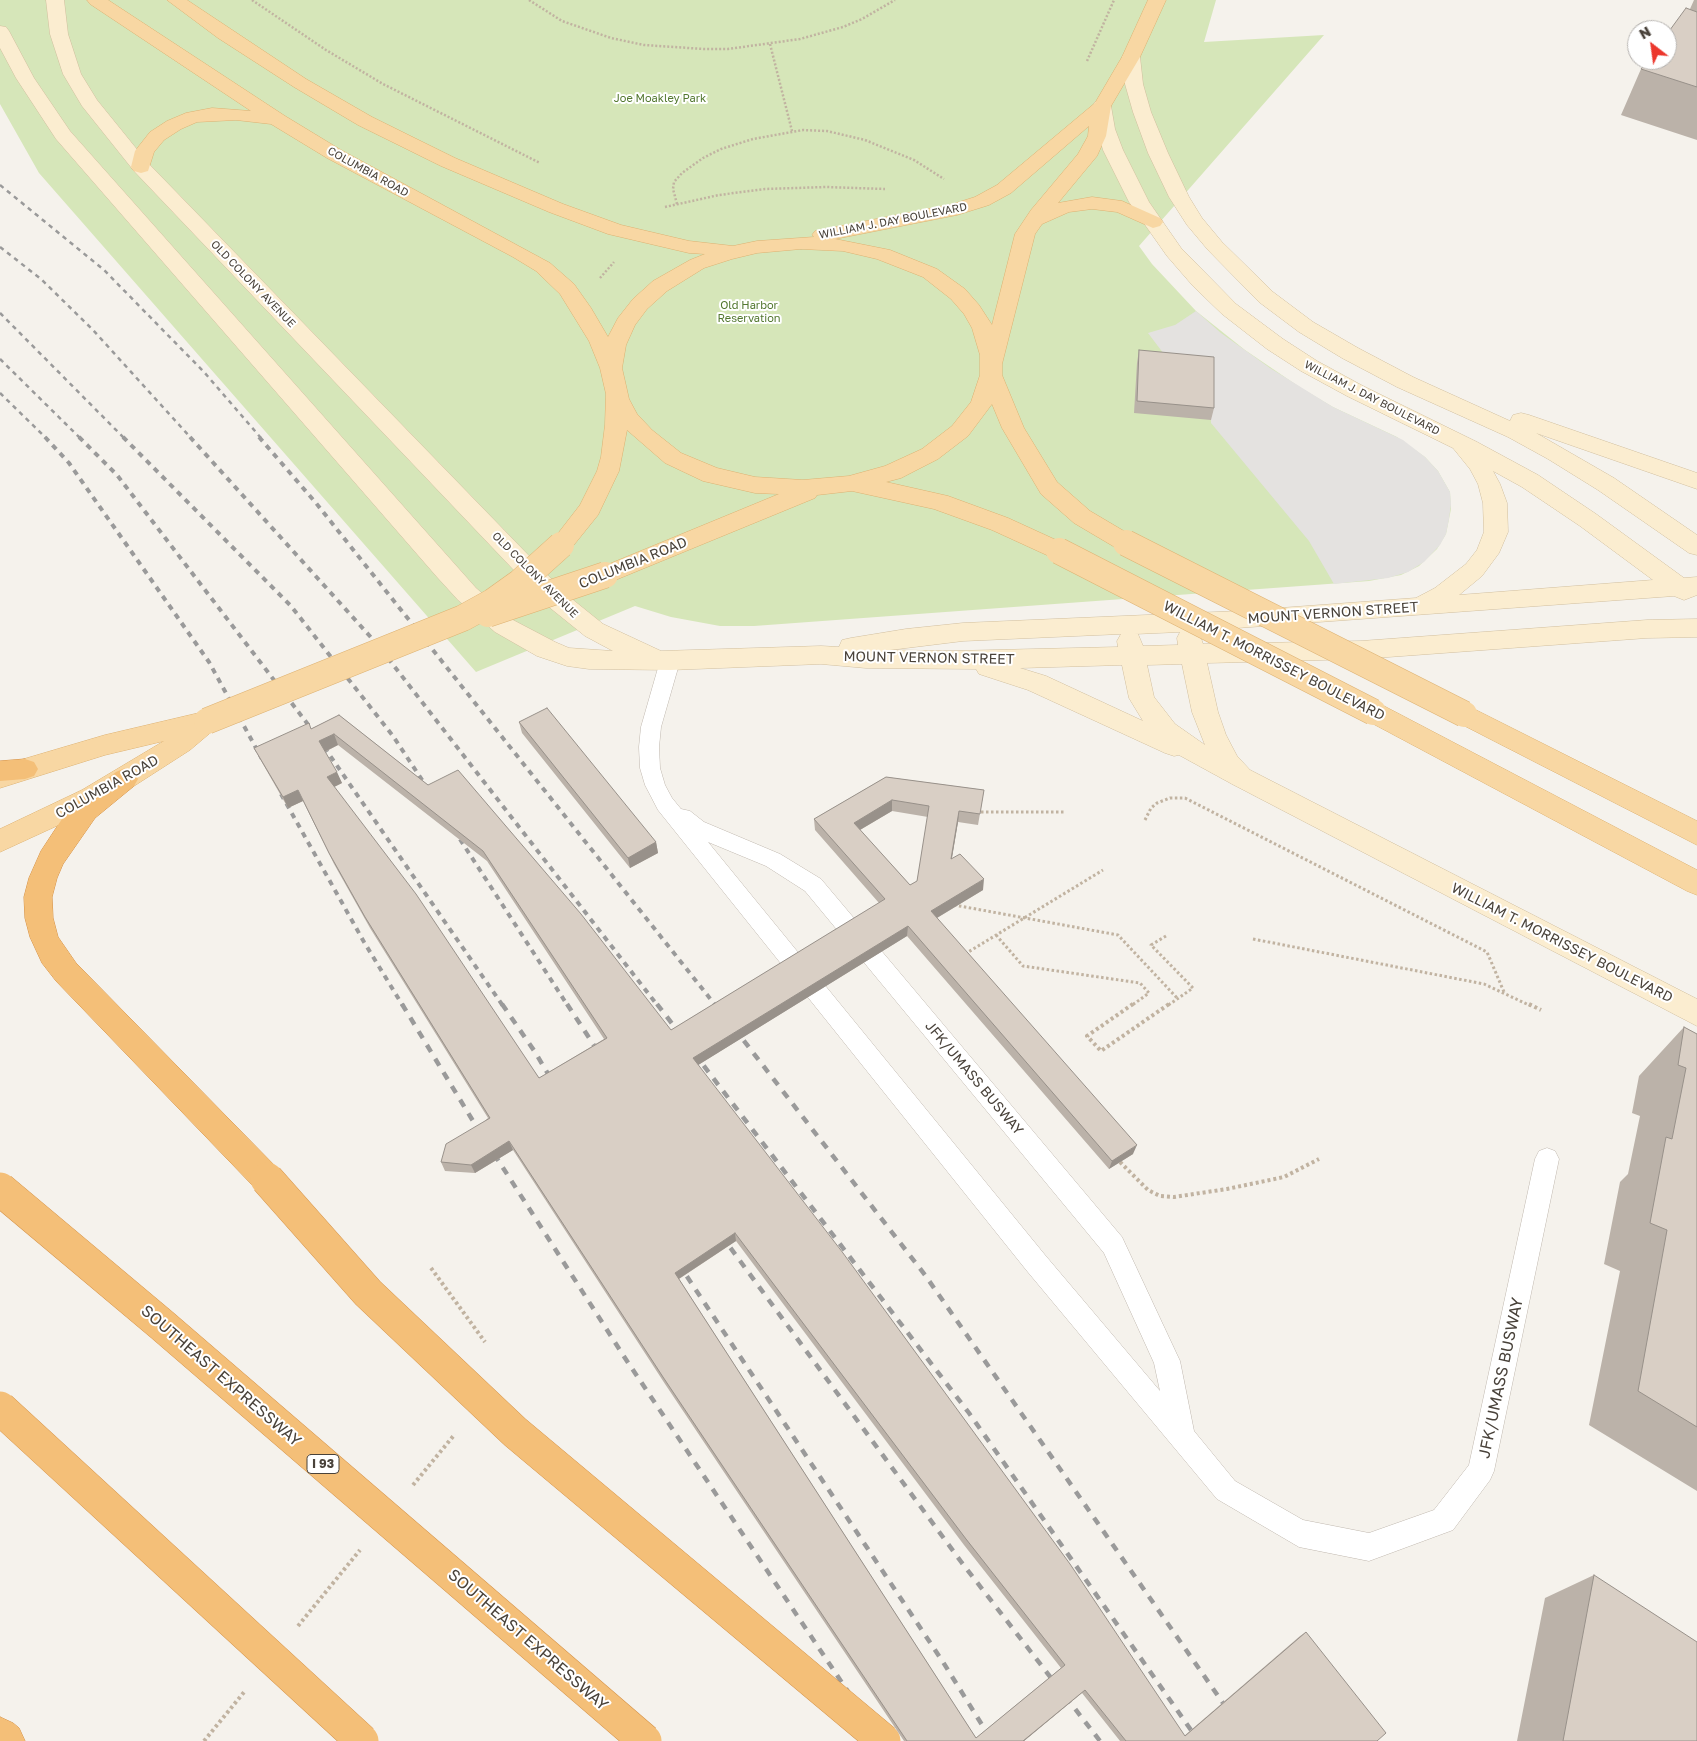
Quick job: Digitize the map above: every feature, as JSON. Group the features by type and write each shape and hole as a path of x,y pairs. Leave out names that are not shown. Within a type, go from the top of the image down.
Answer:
{"highway":[{"path":"125,779 86,810 72,827 51,859 43,878 38,897 39,918 44,937 52,954 66,972 267,1179 368,1293 515,1432 884,1741"},
{"name":"SOUTHEAST EXPRESSWAY","path":"0,1189 169,1331 645,1741"},
{"path":"0,1408 362,1741"},
{"path":"0,1736 6,1741"}],"main road":[{"name":"COLUMBIA ROAD","path":"0,777 13,770 105,745 208,721 470,614 506,592 541,564 561,545 590,509 608,471 612,457 616,425 613,379 600,341 581,308 567,289 543,267 334,154 278,120 96,0"},
{"path":"176,0 254,55 337,105 404,141 508,188 586,220 633,235 689,247 742,250"},
{"name":"WILLIAM J. DAY BOULEVARD","path":"771,245 948,211 982,201 1004,189 1102,106 1131,57 1158,0"},
{"name":"WILLIAM J. DAY BOULEVARD","path":"826,487 893,472 919,461 941,447 972,418 981,404 991,370 1025,234 1030,225 1087,156 1096,136 1102,106"},
{"path":"140,167 145,151 157,136 174,125 193,117 212,114 236,114 278,120"},
{"path":"1030,225 1040,217 1064,207 1092,203 1122,207 1152,222"},
{"path":"613,379 619,334 632,314 649,295 684,271 711,259 742,250 771,245 815,243 857,247 896,258 930,274 958,294 972,310 983,328 991,370 1013,428 1049,488 1082,517 1126,543 1697,834"},
{"name":"WILLIAM T. MORRISSEY BOULEVARD","path":"613,379 628,418 662,451 685,464 711,475 755,485 875,488 920,496 984,517 1059,551 1373,712 1697,884"},
{"name":"COLUMBIA ROAD","path":"444,626 545,596 605,575 826,487"},
{"name":"COLUMBIA ROAD","path":"0,841 74,807 125,779 181,743 208,721"}],"street":[{"name":"OLD COLONY AVENUE","path":"55,0 59,34 72,74 89,102 140,167 558,600 594,630 631,649 670,661"},
{"path":"0,31 24,78 63,135 467,594 504,626 546,649 567,657 589,660 670,661"},
{"path":"1131,57 1134,84 1149,133 1179,197 1204,233 1245,278 1278,306 1321,336 1385,372 1491,420 1556,454 1606,484 1697,547"},
{"name":"WILLIAM J. DAY BOULEVARD","path":"1102,106 1106,129 1113,150 1129,184 1152,222 1174,252 1210,290 1263,336 1326,376 1445,435 1530,481 1691,591"},
{"path":"1385,372 1697,481"},
{"path":"1421,607 1444,594 1474,570 1487,553 1496,532 1495,503 1490,484 1466,451 1445,435"},
{"path":"1620,591 1650,595 1697,618"},
{"name":"MOUNT VERNON STREET","path":"821,655 881,642 944,634 1185,622 1421,607 1620,591 1691,591"},
{"name":"WILLIAM T. MORRISSEY BOULEVARD","path":"1185,622 1205,712 1213,736 1228,762 1241,777"},
{"name":"WILLIAM T. MORRISSEY BOULEVARD","path":"1126,624 1142,698 1155,720 1178,741 1241,777 1697,1013"},
{"name":"MOUNT VERNON STREET","path":"670,661 821,655 866,659 952,660 1193,656 1388,649 1640,630 1697,628"},
{"path":"952,660 1004,672 1037,683 1241,777"}],"lane":[{"name":"JFK/UMASS BUSWAY","path":"670,661 651,726 649,747 650,768 655,785 665,804 1036,1263 1226,1490 1298,1534 1369,1547 1443,1520 1481,1471 1546,1159"},
{"name":"JFK/UMASS BUSWAY","path":"665,804 698,828 773,860 813,884 1113,1245 1167,1360 1181,1435"}],"path":[{"path":"252,0 326,50 383,84 543,165"},
{"path":"529,0 546,13 581,29 611,38 644,45 704,49 770,44 800,39 862,19 895,0"},
{"path":"1085,64 1114,0"},
{"path":"770,44 792,131"},
{"path":"677,204 673,189 674,182 682,173 703,158 740,142 792,131 818,130 865,140 914,160 946,181"},
{"path":"658,209 719,195 765,189 826,187 892,189"},
{"path":"595,283 618,258"},
{"path":"1145,820 1156,803 1170,798 1185,798 1487,952 1504,992"},
{"path":"972,812 1066,812"},
{"path":"964,955 1104,870"},
{"path":"948,904 1118,935 1178,999"},
{"path":"996,936 1022,966 1140,984 1149,993 1087,1036 1100,1051 1193,988 1152,945 1166,936"},
{"path":"1253,939 1484,984 1541,1010"},
{"path":"1120,1162 1148,1190 1160,1196 1174,1197 1227,1189 1284,1177 1318,1159"}],"green space":[{"name":"Old Harbor Reservation","path":"0,0 1216,0 1204,42 1324,35 1139,246 1152,264 1196,311 1245,350 1301,388 1333,407 1397,437 1425,457 1438,471 1450,492 1451,509 1446,534 1437,549 1419,566 1401,575 1369,581 754,626 720,626 671,617 635,606 476,672 39,173 0,104"}],"shaded area":[{"path":"1196,311 1221,333 1270,368 1333,407 1403,440 1425,457 1438,471 1450,492 1449,519 1446,534 1440,545 1424,562 1408,572 1388,578 1334,584 1309,541 1211,423 1211,369 1173,366 1148,333 1175,325"}],"building":[{"path":"1686,8 1697,12 1697,87 1644,70 1677,70 1677,20"},
{"path":"1139,350 1214,357 1214,408 1137,401"},
{"path":"547,708 656,842 628,858 519,722"},
{"path":"339,715 428,785 458,770 581,914 671,1030 885,899 814,819 886,777 984,790 980,814 959,811 951,859 960,854 984,879 931,911 1137,1145 1112,1161 908,926 693,1058 843,1253 1070,1564 1185,1736 1306,1632 1386,1733 1377,1741 1126,1741 1085,1690 1023,1741 907,1741 663,1377 509,1141 471,1165 441,1162 446,1144 490,1118 365,917 329,853 298,790 283,797 254,748 309,723 311,729","holes":["334,734 483,851 607,1038 539,1078 416,894 327,777 337,772 319,741","892,800 929,806 917,881 910,885 854,823","735,1233 966,1539 1065,1665 976,1738 675,1273"]},
{"path":"1684,1027 1697,1034 1697,1427 1638,1391 1667,1230 1650,1223 1666,1137 1672,1139 1686,1068 1678,1065"},
{"path":"1594,1575 1697,1642 1697,1741 1563,1741"}],"railway":[{"path":"0,185 104,270 204,372 261,438"},
{"path":"0,247 41,279 93,330 191,438"},
{"path":"0,313 124,438"},
{"path":"0,359 80,438"},
{"path":"0,393 45,437"},
{"path":"45,437 69,463 209,662 262,759"},
{"path":"123,437 291,606 393,736 430,792"},
{"path":"190,437 377,644 658,1006"},
{"path":"259,437 316,503 716,1006"},
{"path":"80,438 117,475 313,731 503,1006"},
{"path":"281,794 364,942 403,1006"},
{"path":"454,830 568,1006"},
{"path":"402,1004 473,1121 625,1358 881,1741"},
{"path":"502,1004 535,1052 554,1084"},
{"path":"567,1004 601,1056"},
{"path":"657,1004 684,1039"},
{"path":"715,1004 723,1014"},
{"path":"734,1028 925,1275 1223,1703"},
{"path":"694,1053 969,1413 1191,1730"},
{"path":"721,1235 962,1563 1100,1741"},
{"path":"678,1263 943,1662 992,1741"}],"park label":[{"name":"Joe Moakley Park","path":"660,99"}]}
